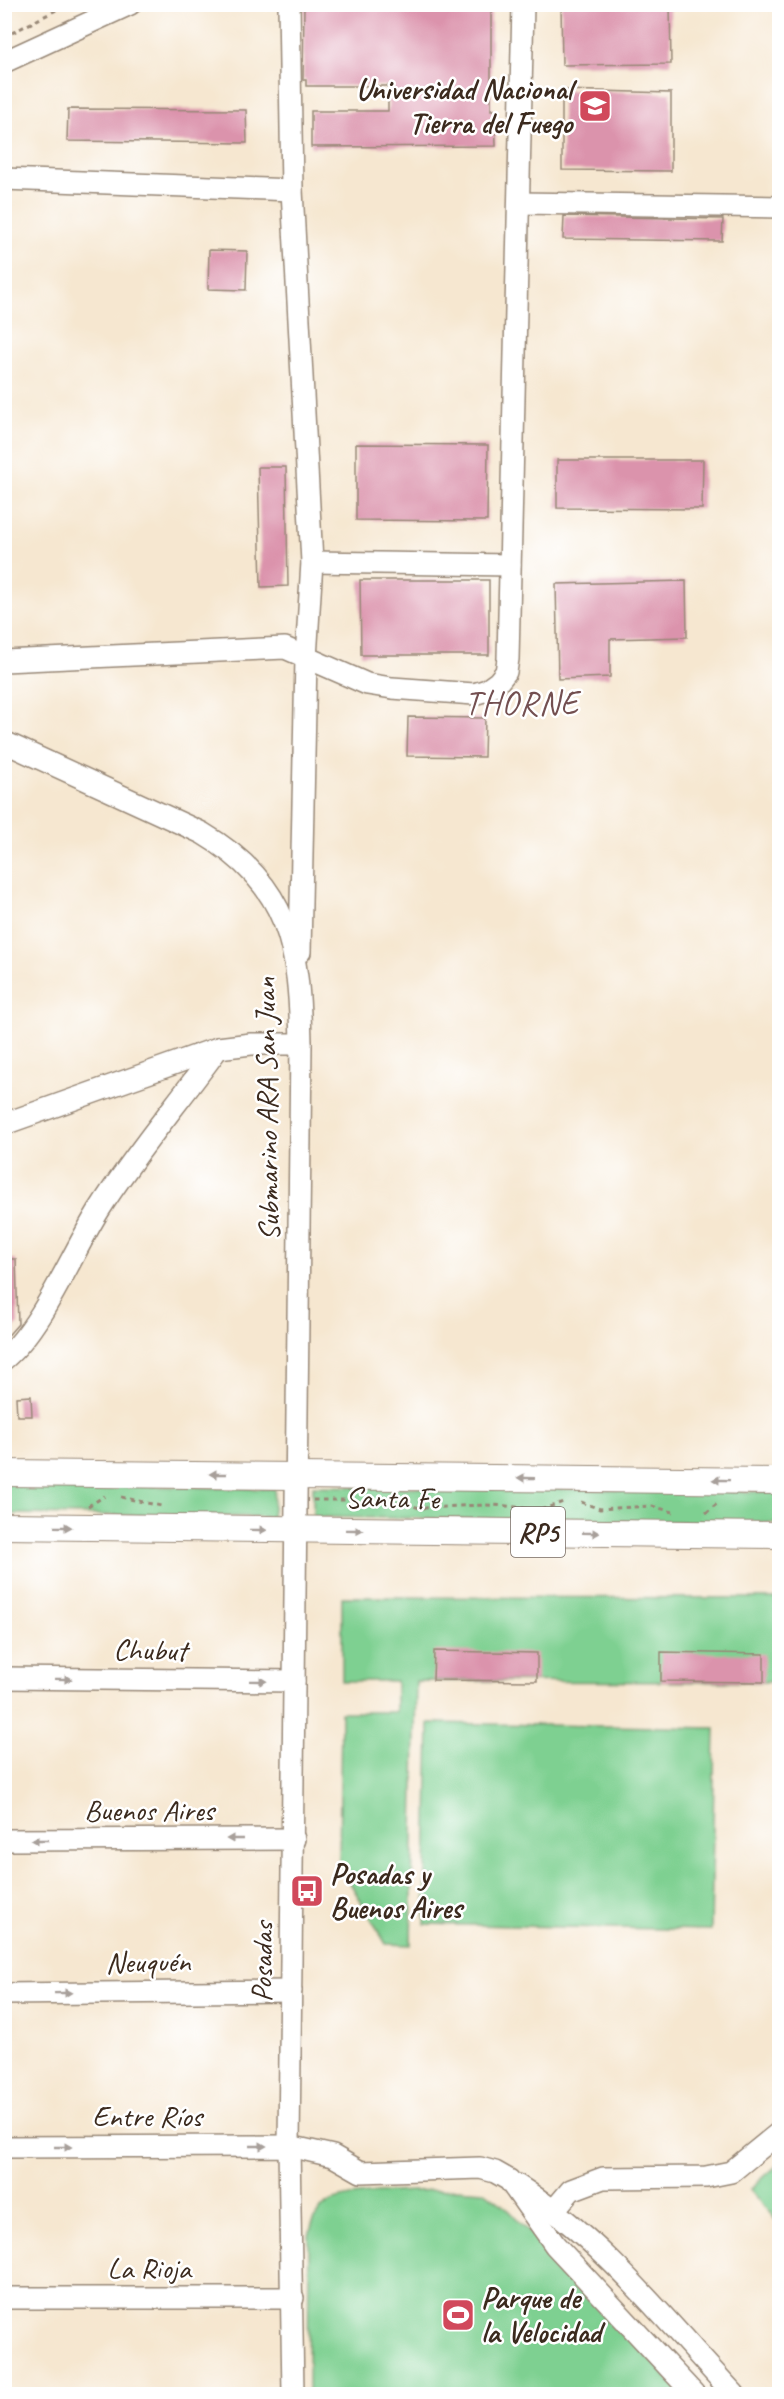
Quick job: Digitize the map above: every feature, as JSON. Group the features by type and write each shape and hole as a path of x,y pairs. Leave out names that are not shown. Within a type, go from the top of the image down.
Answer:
{"main road":[{"name":"Santa Fe","path":"8,1474 780,1481"},
{"name":"Santa Fe","path":"4,1526 780,1535"}],"street":[{"path":"4,62 130,4"},
{"path":"289,4 292,190 312,562 306,658 300,982"},
{"path":"4,661 285,648 342,675 392,688 474,694 488,690 506,672 523,4"},
{"path":"4,179 292,190"},
{"path":"519,203 780,207"},
{"path":"312,562 510,565"},
{"name":"Submarino ARA San Juan","path":"4,742 202,834 229,849 267,889 282,914 300,982 296,1531"},
{"path":"4,1124 218,1048 251,1044 301,1044"},
{"path":"4,1359 16,1350 31,1328 94,1217 130,1161 218,1048"},
{"name":"Posadas","path":"293,2394 289,2146 296,1531"},
{"name":"Chubut","path":"4,1678 294,1681"},
{"name":"Buenos Aires","path":"4,1840 294,1839"},
{"name":"Neuquén","path":"4,1994 291,1991"},
{"path":"555,2209 571,2190 603,2178 706,2177 731,2172 780,2132"},
{"name":"Entre Ríos","path":"4,2147 289,2146 333,2156 361,2172 480,2168 495,2172 555,2209 638,2288 734,2394"},
{"path":"509,2180 555,2245 694,2394"},
{"name":"La Rioja","path":"4,2298 293,2298"}],"path":[{"path":"4,37 68,4"},
{"path":"84,1510 106,1495"},
{"path":"117,1496 149,1502 166,1510"},
{"path":"375,1496 393,1504 406,1501 422,1508 501,1504 534,1511 566,1501 575,1501 600,1509 652,1506 680,1516"},
{"path":"296,1502 358,1499"},
{"path":"699,1519 725,1499"}],"green space":[{"path":"8,1483 275,1489 272,1517 5,1514 4,1485"},
{"path":"313,1486 779,1492 779,1523 313,1517"},
{"path":"342,1597 779,1598 779,1682 416,1681 411,1945 386,1944 339,1864 341,1712 396,1712 396,1681 342,1681"},
{"path":"429,1723 715,1728 711,1930 425,1924"},
{"path":"779,2164 779,2224 750,2189"},
{"name":"Parque de la Velocidad","path":"456,2189 484,2191 507,2208 683,2394 308,2394 309,2236 318,2212 325,2205 340,2198 391,2192"}],"building":[{"path":"304,4 491,4 491,110 495,110 496,146 311,147 311,111 388,111 388,86 306,86 306,80 303,80"},
{"path":"561,4 670,4 671,64 562,65"},
{"path":"562,90 671,93 671,171 562,170"},
{"path":"68,109 246,110 247,143 67,141"},
{"path":"564,216 723,219 722,241 563,239"},
{"path":"209,250 247,251 246,290 208,289"},
{"path":"356,444 488,445 487,521 356,520"},
{"path":"557,460 703,460 702,509 557,508"},
{"path":"258,467 286,467 288,586 261,587"},
{"path":"360,580 489,580 489,655 361,655"},
{"path":"686,581 687,637 610,639 610,677 558,679 556,584"},
{"path":"408,717 485,718 484,757 407,756"},
{"path":"4,1259 16,1259 18,1324 4,1340"},
{"path":"31,1396 32,1416 17,1416 16,1397"},
{"path":"434,1651 537,1653 537,1681 433,1680"},
{"path":"661,1652 764,1654 764,1682 661,1681"}],"place":[{"name":"Universidad Nacional Tierra del Fuego","path":"595,106"},
{"name":"Posadas y Buenos Aires","path":"307,1891"},
{"name":"Parque de la Velocidad","path":"458,2315"}],"district":[{"name":"THORNE","path":"522,703"}]}
